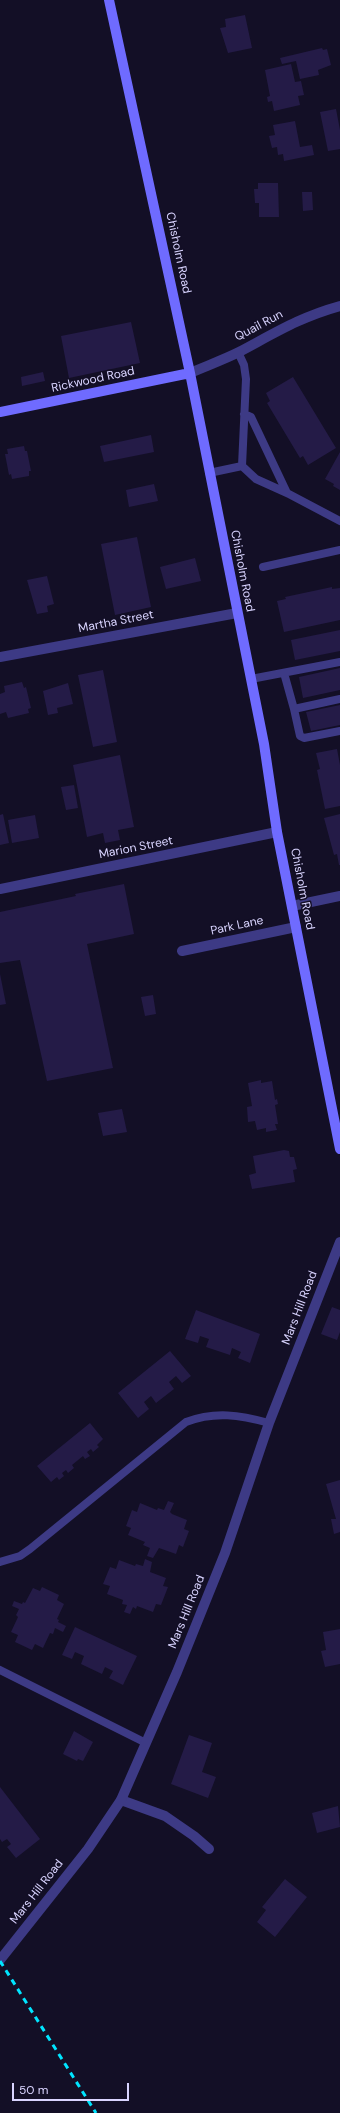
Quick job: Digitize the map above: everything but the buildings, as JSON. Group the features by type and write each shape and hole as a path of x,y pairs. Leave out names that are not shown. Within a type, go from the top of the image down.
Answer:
{"main road":[{"name":"Chisholm Road","path":"109,0 190,373 264,744 278,832 340,1149"},
{"name":"Rickwood Road","path":"0,412 190,373"}],"street":[{"name":"Quail Run","path":"190,373 238,352 279,329 314,313 340,306"},
{"name":"Martha Street","path":"0,657 237,613"},
{"name":"Marion Street","path":"0,889 278,832"},
{"path":"292,906 340,896"},
{"name":"Park Lane","path":"182,951 296,927"},
{"name":"Mars Hill Road","path":"0,1960 88,1849 121,1800 177,1672 225,1553 269,1423 340,1242"},
{"path":"121,1800 165,1816 194,1836 209,1849"}],"lane":[{"path":"238,352 244,365 246,379 242,466 256,479 287,493 340,521"},
{"path":"244,414 251,417 287,493"},
{"path":"209,473 242,466"},
{"path":"263,567 340,550"},
{"path":"251,679 340,662"},
{"path":"284,673 300,736 304,738 340,730"},
{"path":"294,709 340,699"},
{"path":"0,1569 3,1561 20,1556 42,1540 186,1422 214,1414 232,1414 269,1423"},
{"path":"0,1670 146,1743"}],"railway":[{"path":"0,1961 96,2113"}]}
